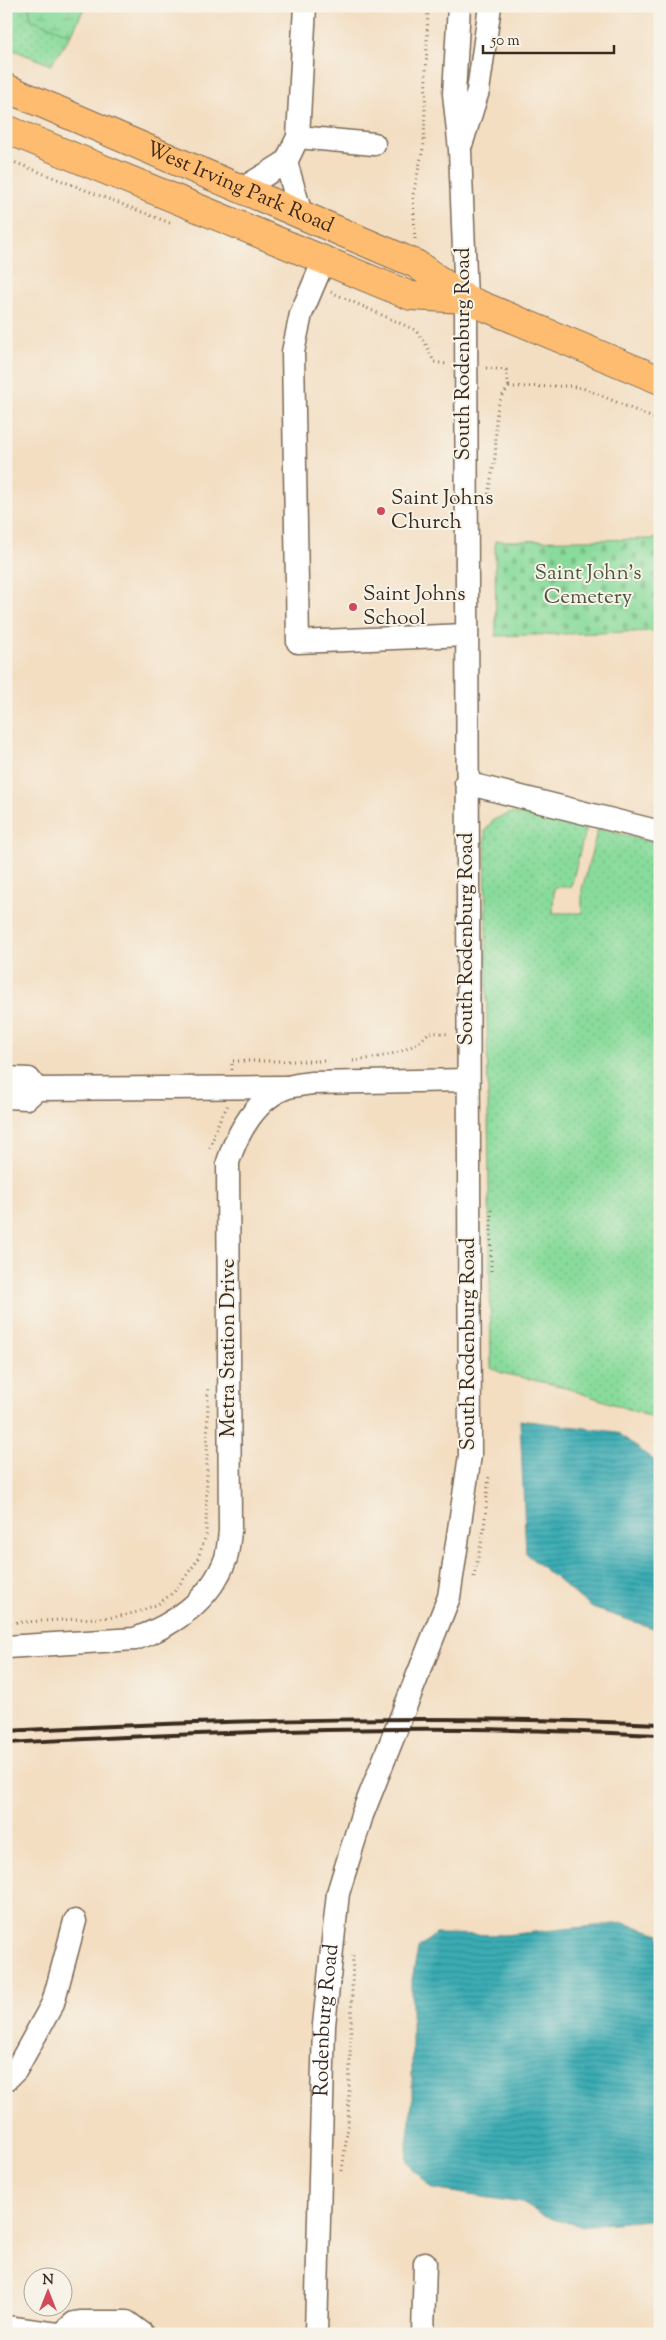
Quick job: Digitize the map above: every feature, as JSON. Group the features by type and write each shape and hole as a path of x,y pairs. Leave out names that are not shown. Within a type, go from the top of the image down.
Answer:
{"main road":[{"name":"West Irving Park Road","path":"6,88 416,264 466,299 660,380"},
{"name":"West Irving Park Road","path":"6,128 319,272 411,296 466,299"}],"street":[{"path":"242,189 286,162 298,137 305,6"},
{"name":"South Rodenburg Road","path":"400,1718 449,1597 470,1455 466,783 466,299 460,150 454,94 459,6"},
{"name":"South Rodenburg Road","path":"460,150 478,91 490,6"},
{"path":"298,137 374,144"},
{"path":"286,162 300,214"},
{"path":"319,272 301,314 293,352 298,642 466,635"},
{"path":"466,783 660,832"},
{"path":"6,1078 29,1079 37,1089"},
{"name":"Metra Station Drive","path":"6,1647 135,1639 153,1633 179,1617 197,1604 215,1582 226,1557 230,1531 228,1162 234,1143 247,1121 265,1100 287,1088 312,1083 468,1080"},
{"path":"6,1097 27,1098 37,1089 287,1088"},
{"name":"Rodenburg Road","path":"316,2334 324,2025 338,1893 362,1815 400,1718"},
{"path":"6,2080 16,2070 53,2004 75,1921"},
{"path":"423,2334 425,2263"},
{"path":"62,2334 74,2324 80,2322 127,2322 143,2334"},
{"path":"6,2327 58,2334"}],"path":[{"path":"413,209 413,195 424,144 428,6"},
{"path":"6,160 173,224"},
{"path":"319,272 415,330 424,342 434,362"},
{"path":"506,370 509,387 570,386 586,389 660,421"},
{"path":"351,1061 400,1051 418,1044 429,1032 438,1034"},
{"path":"232,1070 232,1061 334,1061"},
{"path":"210,1152 211,1143 219,1121 230,1101"},
{"path":"6,1623 115,1617 138,1612 158,1604 174,1592 197,1562 206,1535 208,1386"},
{"path":"340,2179 348,2126 353,1946"}],"green space":[{"path":"6,6 85,6 71,35 51,65 6,47"},
{"path":"29,6 85,6 71,35 31,19"},
{"name":"Saint John's Cemetery","path":"660,539 660,631 496,636 495,541"},
{"path":"511,813 580,823 585,826 571,887 554,887 553,913 582,913 582,889 598,828 660,844 660,1420 560,1386 502,1373 491,1368 485,831 493,820"}],"water":[{"path":"520,1420 617,1432 660,1465 660,1628 656,1629 592,1608 526,1554"},
{"path":"624,1923 660,1934 660,2219 580,2226 542,2215 522,2203 432,2189 408,2163 407,2144 412,2103 412,1979 418,1949 435,1934 504,1935"}],"railway":[{"path":"6,1731 251,1721 414,1719 496,1719 660,1724"},
{"path":"6,1743 200,1734 395,1729 528,1730 660,1735"}],"place":[{"name":"Saint Johns Church","path":"381,511"},
{"name":"Saint Johns School","path":"353,607"}]}
